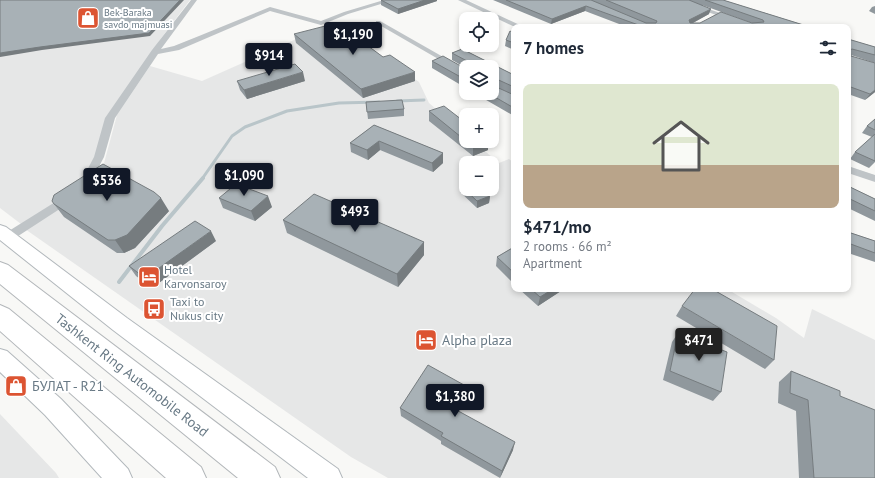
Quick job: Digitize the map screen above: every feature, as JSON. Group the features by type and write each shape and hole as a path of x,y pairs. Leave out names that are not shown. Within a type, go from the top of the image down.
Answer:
{"highway":[{"name":"Tashkent Ring Automobile Road","path":"0,271 264,478"},
{"path":"0,316 190,478"}],"street":[{"path":"194,0 155,52 110,118 99,157 88,178 70,197 4,234 120,324 329,478"},
{"path":"155,52 176,48 270,9 321,23 353,10 391,0"},
{"path":"461,0 514,24"},
{"path":"677,0 748,24"},
{"path":"712,18 719,14"},
{"path":"378,22 459,69"},
{"path":"851,170 875,179"},
{"path":"0,358 53,407 119,478"}],"shaded area":[{"path":"0,0 190,0 162,37 107,118 95,160 72,193 21,224 0,208"},
{"path":"323,27 344,29 419,82 429,103 459,129 459,148 481,148 491,156 459,156 459,196 499,196 499,163 509,159 511,161 511,292 732,292 776,318 804,338 812,309 875,340 875,478 388,478 351,457 25,229 100,178 117,115 150,66 202,81"},
{"path":"0,414 56,473 59,478 0,478"}],"building":[{"name":"Bek-Baraka savdo majmuasi","path":"0,0 180,0 149,33 0,53"},
{"path":"381,0 425,0 398,9"},
{"path":"506,0 591,0 646,23 656,23 657,21 606,0 689,0 711,9 689,20 690,23 700,23 721,12 752,23 764,22 763,20 705,0 723,0 800,24 636,24 586,6 552,19"},
{"path":"337,23 383,57 390,55 415,72 361,89 294,34"},
{"path":"510,31 511,32 511,42 506,40"},
{"path":"851,40 875,47 875,55 852,49"},
{"path":"459,50 459,52 468,52 484,60 465,60 452,53"},
{"path":"443,56 459,65 459,76 432,61"},
{"path":"851,56 875,63 875,90 870,94 851,87"},
{"path":"295,64 303,72 244,90 237,81"},
{"path":"499,68 511,74 511,86 499,80"},
{"path":"499,88 511,94 511,106 499,99"},
{"path":"402,100 404,109 367,112 366,102"},
{"path":"444,106 459,118 459,135 429,111"},
{"path":"875,119 875,130 867,126"},
{"path":"374,125 443,153 432,163 379,141 367,150 350,143"},
{"path":"875,134 875,161 855,152"},
{"path":"103,164 154,192 161,198 127,235 115,240 108,240 54,204 52,201 54,195"},
{"path":"236,184 268,196 251,211 219,198"},
{"path":"851,187 875,199 875,211 851,199"},
{"path":"314,194 424,242 397,274 283,220"},
{"path":"472,196 490,196 477,201"},
{"path":"195,221 211,231 145,278 129,266"},
{"path":"851,233 875,241 875,253 851,244"},
{"path":"511,249 511,270 497,257"},
{"path":"534,292 548,292 540,297"},
{"path":"693,292 717,292 777,326 774,360 682,306"},
{"path":"678,333 727,352 721,392 670,371"},
{"path":"428,365 464,385 451,407 515,442 502,471 441,436 443,433 400,408"},
{"path":"791,371 840,391 840,396 875,410 875,478 814,478 808,400 790,393"}],"waterway":[{"path":"397,101 424,100"},
{"path":"202,179 232,136 245,127 287,111 339,103 379,102"},
{"path":"119,282 162,226 203,178"}],"place":[{"name":"Bek-Baraka savdo majmuasi","path":"88,18"},
{"name":"Hotel Karvonsaroy","path":"149,277"},
{"name":"Taxi to Nukus city","path":"154,309"},
{"name":"Alpha plaza","path":"426,340"},
{"name":"БУЛАТ - R21","path":"16,386"}]}
